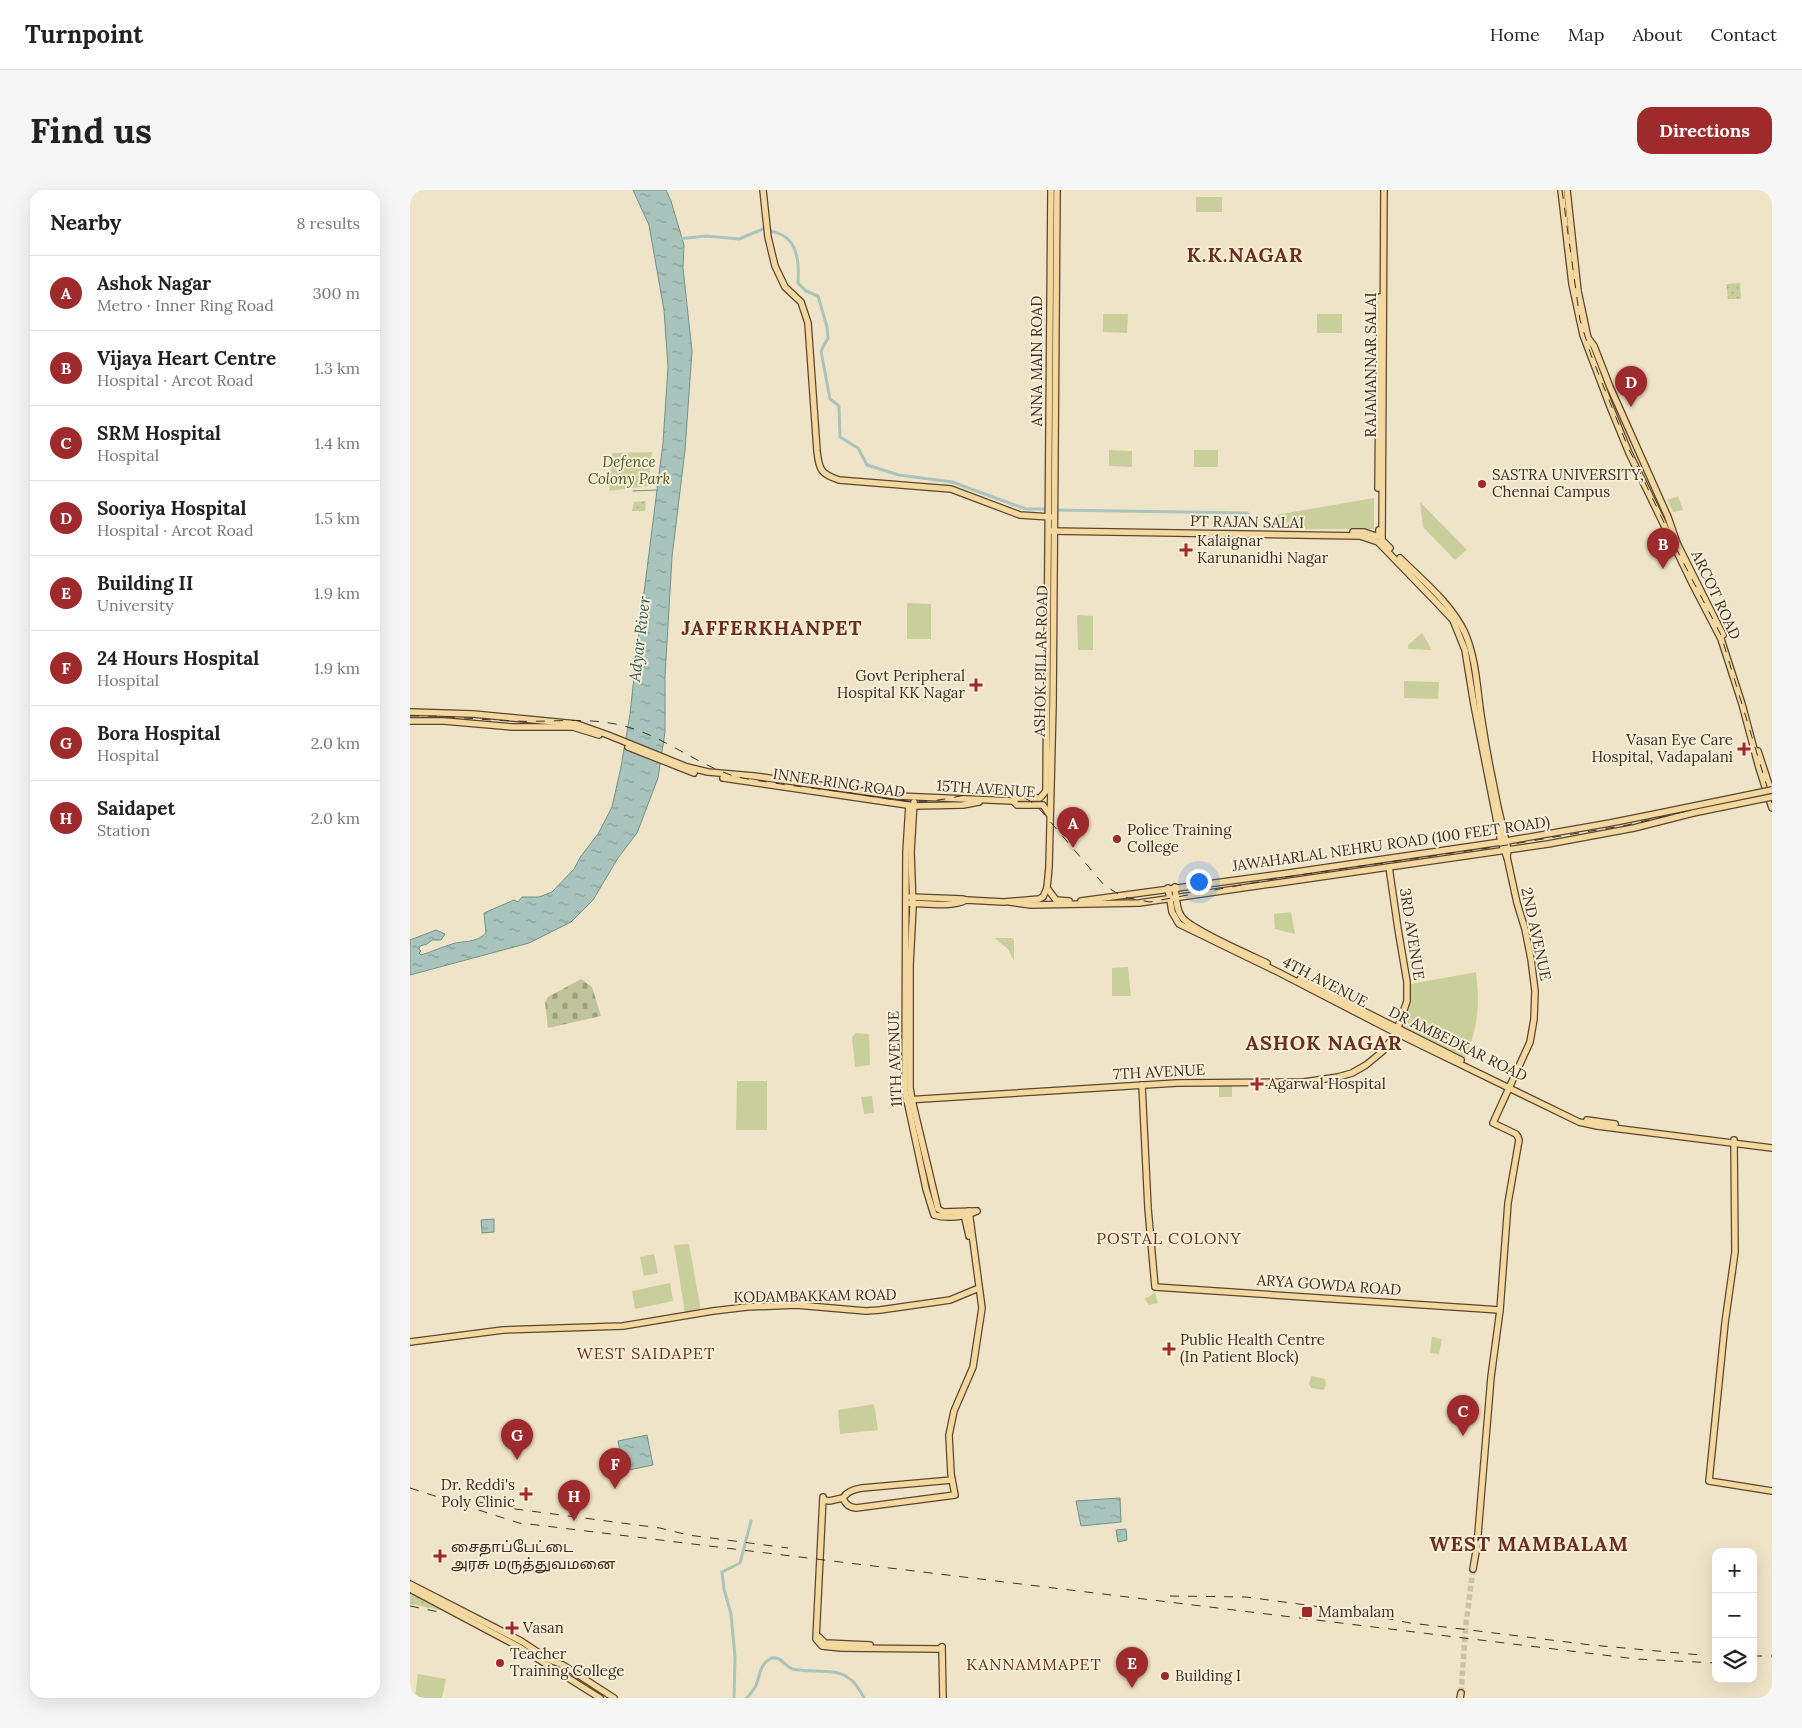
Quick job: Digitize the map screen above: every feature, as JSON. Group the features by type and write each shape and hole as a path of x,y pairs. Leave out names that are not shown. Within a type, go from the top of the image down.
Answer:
{"main road":[{"path":"763,190 768,237 775,266 785,287 801,302 808,323 818,458 822,471 826,475 840,480 951,489 1020,515 1052,512"},
{"name":"ANNA MAIN ROAD","path":"1051,190 1052,530"},
{"name":"ANNA MAIN ROAD","path":"1052,512 1057,190"},
{"name":"RAJAMANNAR SALAI","path":"1379,539 1378,484 1383,190"},
{"name":"ARCOT ROAD","path":"1561,190 1572,284 1579,321 1602,387 1629,453 1653,504 1721,639 1741,697"},
{"name":"ARCOT ROAD","path":"1567,190 1577,282 1586,333 1594,346 1668,517 1677,543 1723,633 1769,788"},
{"path":"1602,387 1609,384"},
{"name":"PT RAJAN SALAI","path":"1052,530 1364,532 1379,539"},
{"name":"ASHOK PILLAR ROAD","path":"1050,816 1052,530"},
{"path":"1379,539 1453,613 1465,634 1472,656 1504,841"},
{"path":"1379,539 1453,620 1465,650 1474,705 1506,851"},
{"path":"410,712 473,714 575,726 685,770 730,777"},
{"path":"410,721 444,721 512,727 575,726"},
{"name":"ARCOT ROAD","path":"1750,727 1752,740 1769,788"},
{"name":"INNER RING ROAD","path":"730,777 754,776 914,797"},
{"name":"INNER RING ROAD","path":"730,777 911,805 908,852 911,902"},
{"path":"1769,788 1772,796"},
{"path":"1769,788 1772,808"},
{"name":"JAWAHARLAL NEHRU ROAD (100 FEET ROAD)","path":"1047,888 1056,900 1065,901 1129,895 1175,887 1288,873 1610,824 1769,788"},
{"path":"1014,801 1017,798 1040,798 1049,791"},
{"name":"JAWAHARLAL NEHRU ROAD (100 FEET ROAD)","path":"1010,902 1031,905 1138,902 1506,851 1634,828 1772,796"},
{"path":"914,797 911,805 964,806 986,800"},
{"name":"15TH AVENUE","path":"914,797 1014,801 1017,805 1043,805 1050,816"},
{"path":"911,902 962,898 966,900 1010,902 1018,899 1039,899 1043,897 1047,888 1050,867 1050,816"},
{"name":"2ND AVENUE","path":"1500,1310 1508,1203 1518,1137 1516,1134 1493,1123 1530,1042 1534,1019 1535,991 1525,929 1517,903 1506,851"},
{"name":"3RD AVENUE","path":"1389,867 1408,992 1397,1031"},
{"path":"1173,897 1175,887"},
{"name":"4TH AVENUE","path":"1168,888 1173,897 1172,912 1179,924 1510,1086"},
{"name":"11TH AVENUE","path":"843,1498 845,1504 856,1508 955,1495 949,1454 949,1435 954,1411 973,1367 980,1312 966,1213 941,1217 934,1215 926,1189 909,1100 911,902"},
{"name":"7TH AVENUE","path":"909,1100 1142,1085 1208,1082 1304,1082 1338,1078 1366,1065 1383,1051 1397,1031"},
{"name":"ARYA GOWDA ROAD","path":"1142,1085 1148,1208 1155,1287 1500,1310"},
{"name":"DR AMBEDKAR ROAD","path":"1510,1086 1582,1119 1772,1146"},
{"path":"1734,1142 1735,1252 1725,1323 1709,1481 1772,1491"},
{"name":"KODAMBAKKAM ROAD","path":"410,1342 503,1330 623,1326 713,1311 753,1307 796,1306 866,1311 898,1309 950,1300 977,1288"},
{"path":"1473,1566 1477,1546 1491,1377 1500,1310"},
{"path":"826,1500 843,1498 852,1490 862,1488 952,1480"},
{"path":"826,1500 822,1516 815,1638 822,1646 900,1649 939,1649 942,1647"},
{"path":"826,1500 818,1633 820,1639 828,1643 942,1647"},
{"path":"410,1584 520,1641 550,1660 563,1665 614,1698"},
{"path":"410,1589 518,1646 600,1698"},
{"path":"942,1647 943,1698"}],"green space":[{"path":"1196,197 1222,197 1222,212 1196,212"},
{"path":"1740,283 1741,299 1728,299 1726,284"},
{"path":"1103,314 1128,314 1127,333 1103,332"},
{"path":"1317,314 1342,314 1342,333 1317,333"},
{"path":"1109,450 1132,451 1132,467 1109,466"},
{"path":"1194,450 1218,450 1218,467 1194,467"},
{"name":"Defence Colony Park","path":"652,452 648,486 609,491 612,453"},
{"path":"1678,496 1683,510 1673,512 1667,500"},
{"path":"1374,498 1374,529 1275,529 1275,515"},
{"path":"646,501 645,511 632,511 634,502"},
{"path":"1420,502 1467,550 1455,560 1423,527"},
{"path":"907,603 931,604 931,639 907,639"},
{"path":"1077,615 1093,616 1093,650 1078,650"},
{"path":"1422,633 1432,650 1408,649 1408,645"},
{"path":"1404,681 1439,682 1438,699 1404,698"},
{"path":"1291,912 1295,934 1275,929 1274,914"},
{"path":"994,938 1012,938 1014,940 1014,961 1008,949"},
{"path":"1128,967 1131,996 1112,996 1112,968"},
{"path":"1476,972 1477,1017 1464,1061 1399,1031 1410,1002 1411,984"},
{"path":"581,979 592,987 601,1016 548,1028 545,1002 548,997"},
{"path":"856,1033 869,1034 870,1065 855,1067 852,1037"},
{"path":"737,1081 767,1081 767,1130 736,1130"},
{"path":"1219,1086 1232,1086 1232,1097 1219,1097"},
{"path":"872,1096 874,1113 864,1114 861,1097"},
{"path":"689,1244 701,1311 685,1313 674,1245"},
{"path":"654,1254 658,1273 644,1276 640,1257"},
{"path":"670,1283 673,1301 635,1309 632,1291"},
{"path":"1155,1292 1158,1303 1149,1305 1145,1299"},
{"path":"1432,1337 1442,1339 1439,1354 1430,1353"},
{"path":"1311,1376 1325,1379 1326,1385 1324,1390 1311,1388 1309,1384"},
{"path":"874,1404 878,1430 840,1434 838,1410"},
{"path":"410,1593 439,1608 440,1610 410,1604"},
{"path":"418,1674 446,1679 442,1698 415,1698"}],"water":[{"name":"Adyar River","path":"633,190 666,190 671,201 684,245 683,268 692,351 685,450 672,557 665,676 665,732 658,778 637,833 618,858 593,900 571,922 529,943 410,975 410,940 436,930 445,934 441,940 432,940 420,946 419,949 421,951 419,953 421,955 452,944 478,939 486,933 484,913 514,900 518,902 522,897 539,897 552,892 574,869 581,856 598,834 612,807 630,714 663,443 668,367 664,310 649,225"},
{"path":"494,1219 494,1232 482,1233 481,1220"},
{"path":"647,1435 653,1465 624,1471 618,1441"},
{"path":"1120,1498 1121,1522 1081,1526 1076,1501"},
{"path":"1126,1529 1127,1540 1118,1542 1116,1530"}],"waterway":[{"path":"678,239 706,236 739,239 763,229 775,232 788,239 795,249 797,256 798,283 806,291 818,296 827,327 828,338 821,351 830,399 839,406 840,437 858,448 867,465 899,475 952,482 1026,509 1048,509"},
{"path":"633,491 657,490"},
{"path":"1054,510 1248,513"},
{"path":"734,1698 735,1657 731,1614 724,1589 722,1572 740,1563 751,1521"},
{"path":"747,1698 755,1687 764,1664 774,1658 780,1659 793,1669 842,1674 855,1683 864,1698"}],"tunnel":[{"path":"1461,1693 1466,1624 1473,1569"}],"railway":[{"path":"1562,190 1580,320 1591,355 1627,445 1680,556 1721,635 1772,803"},
{"path":"410,716 513,721 574,720 604,722 647,734 710,767 737,777 891,799 931,801 973,793 998,791 1011,793 1037,806 1104,885 1123,897 1150,902 1279,878 1495,847 1627,825 1747,797 1772,794"},
{"path":"410,1488 519,1523 1636,1659 1712,1663"},
{"path":"479,1502 500,1507 660,1528 688,1535 788,1548"},
{"path":"1170,1596 1246,1597 1344,1610 1410,1623 1591,1645 1701,1655"},
{"path":"410,1606 439,1612"},
{"path":"1757,1656 1772,1656"}],"place":[{"name":"Sooriya Hospital","path":"1631,407"},
{"name":"SASTRA UNIVERSITY, Chennai Campus","path":"1482,484"},
{"name":"Kalaignar Karunanidhi Nagar","path":"1186,550"},
{"name":"Vijaya Heart Centre","path":"1663,569"},
{"name":"Govt Peripheral Hospital KK Nagar","path":"976,685"},
{"name":"Vasan Eye Care Hospital, Vadapalani","path":"1744,749"},
{"name":"Police Training College","path":"1117,839"},
{"name":"Ashok Nagar","path":"1073,848"},
{"name":"Agarwal Hospital","path":"1257,1084"},
{"name":"Public Health Centre (In Patient Block)","path":"1169,1349"},
{"name":"SRM Hospital","path":"1463,1436"},
{"name":"Bora Hospital","path":"517,1460"},
{"name":"24 Hours Hospital","path":"615,1489"},
{"name":"Dr. Reddi's Poly Clinic","path":"526,1494"},
{"name":"Saidapet","path":"574,1521"},
{"name":"சைதாப்பேட்டை அரசு மருத்துவமனை","path":"440,1556"},
{"name":"Mambalam","path":"1307,1612"},
{"name":"Vasan","path":"512,1628"},
{"name":"Teacher Training College","path":"500,1663"},
{"name":"Building I","path":"1165,1676"},
{"name":"Building II","path":"1132,1688"}],"district":[{"name":"K.K.NAGAR","path":"1245,255"},
{"name":"JAFFERKHANPET","path":"772,628"},
{"name":"ASHOK NAGAR","path":"1324,1043"},
{"name":"POSTAL COLONY","path":"1169,1238"},
{"name":"WEST SAIDAPET","path":"646,1353"},
{"name":"WEST MAMBALAM","path":"1529,1544"},
{"name":"KANNAMMAPET","path":"1034,1664"}]}
